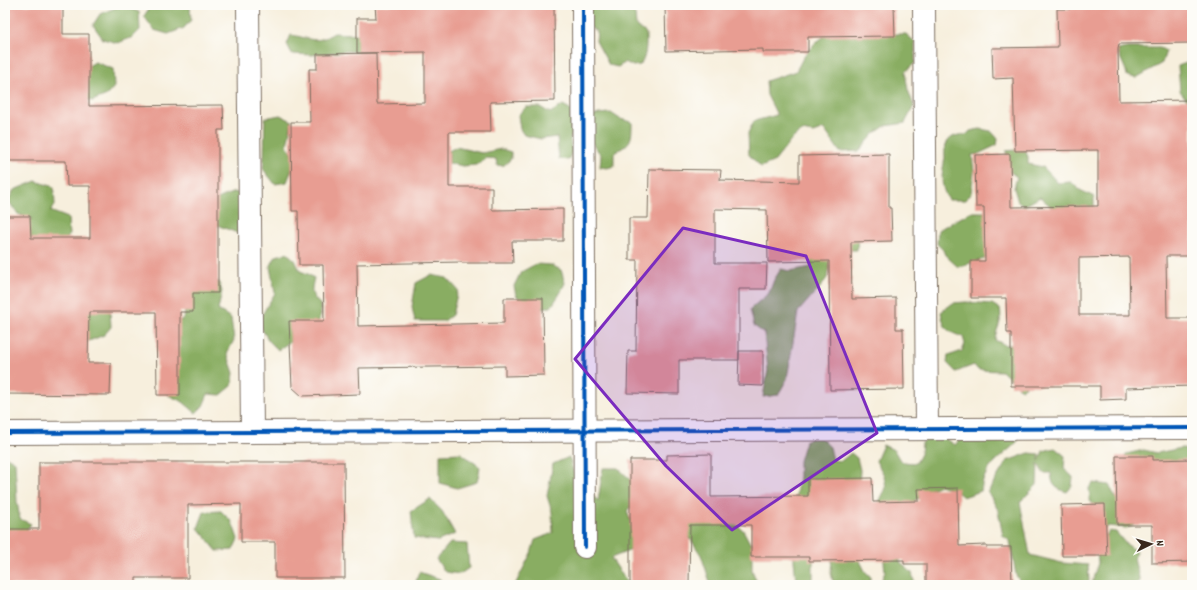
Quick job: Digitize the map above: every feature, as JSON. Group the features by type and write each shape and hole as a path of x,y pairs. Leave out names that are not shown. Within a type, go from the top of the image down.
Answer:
{"street":[{"path":"248,5 252,431"},
{"path":"583,5 585,547"},
{"path":"924,5 927,429"},
{"path":"5,433 1192,428"}],"highlighted area":[{"path":"683,228 806,256 877,433 732,530 666,466 575,359"}],"green space":[{"path":"122,5 139,12 140,30 133,37 118,43 103,39 93,25 100,14"},
{"path":"151,5 190,5 191,20 184,28 168,34 154,30 144,16"},
{"path":"588,5 606,5 615,8 628,6 635,14 636,26 646,33 645,54 640,65 633,66 625,62 618,67 609,65 596,41 597,31 587,26"},
{"path":"839,26 893,34 906,34 915,42 915,63 905,72 908,90 914,106 905,123 885,126 874,134 859,151 840,152 824,129 813,133 802,131 793,138 775,161 761,167 749,155 748,133 754,121 777,115 767,95 766,81 796,71 803,58 815,43"},
{"path":"334,33 368,35 364,52 347,51 312,55 292,54 287,44 291,35 317,40 328,37"},
{"path":"1127,48 1160,48 1166,51 1162,63 1136,78 1127,76 1119,54 1118,50"},
{"path":"1192,61 1191,105 1180,91 1178,66"},
{"path":"95,62 113,69 114,87 107,95 92,101 77,96 85,68"},
{"path":"563,105 570,109 572,133 570,140 572,152 568,160 559,159 557,137 541,139 524,135 520,129 518,115 526,107 540,107 550,113"},
{"path":"611,113 620,119 632,122 632,134 627,144 614,153 614,166 607,168 600,167 601,155 589,139 590,117 599,114"},
{"path":"280,115 292,121 287,145 292,155 293,163 287,182 275,184 263,169 265,118"},
{"path":"980,129 991,131 998,139 997,145 978,154 972,155 974,172 971,193 965,200 949,200 944,190 942,179 947,142 954,136 966,135 970,131"},
{"path":"456,147 482,153 501,149 511,152 511,159 503,166 497,165 496,159 486,158 476,165 463,166 449,163 449,151"},
{"path":"1025,149 1028,157 1028,164 1043,167 1058,183 1071,182 1080,190 1094,197 1094,209 1056,211 1040,197 1024,206 1018,202 1014,188 1017,177 1009,171 1006,151"},
{"path":"36,181 54,187 55,205 50,211 68,218 69,236 62,243 32,245 28,220 32,219 18,214 8,201 14,190"},
{"path":"234,192 253,198 250,238 217,225 213,201"},
{"path":"971,212 988,212 993,256 958,267 945,255 943,250 937,244 938,230"},
{"path":"858,237 857,250 850,250 838,262 829,263 827,278 798,312 787,379 778,395 763,397 768,370 764,333 754,326 750,309 769,293 774,280 781,269 790,271 811,267 810,250"},
{"path":"287,253 295,260 300,271 314,278 312,292 314,298 320,304 321,315 316,327 278,350 269,341 261,328 260,318 275,293 270,267 276,256"},
{"path":"536,264 551,265 561,270 565,283 551,307 528,308 516,295 514,286 521,272"},
{"path":"214,271 222,291 218,310 231,318 234,340 227,353 234,373 232,386 221,395 208,394 203,406 196,413 183,402 168,395 163,384 176,323 184,318 186,307 183,298"},
{"path":"431,275 447,278 458,290 452,315 444,321 415,321 412,307 416,283"},
{"path":"966,302 992,304 1000,309 1001,318 995,340 1005,345 1017,345 1030,383 1021,390 1002,371 978,370 974,365 956,372 947,363 948,356 962,351 965,344 963,337 947,329 943,322 941,312 953,303"},
{"path":"110,309 111,327 104,335 89,341 74,336 71,312"},
{"path":"930,434 939,435 955,445 960,439 969,439 979,442 984,435 1019,440 990,467 983,479 981,491 963,497 955,490 940,485 922,493 920,498 915,500 906,508 907,556 899,561 912,573 915,585 884,585 881,581 885,572 880,520 880,500 886,488 884,475 876,461 883,445 894,450 901,462 916,463 921,454 922,443"},
{"path":"818,435 830,447 833,460 841,461 851,453 857,458 860,470 859,486 813,497 813,581 796,582 794,560 794,507 799,477 799,461 805,441"},
{"path":"1055,448 1065,456 1064,469 1073,477 1072,486 1067,492 1057,488 1053,484 1051,473 1043,473 1038,463 1037,485 1020,502 1030,555 1062,563 1088,565 1089,581 1087,585 1022,585 1016,575 1010,541 1003,536 998,510 988,492 1007,461 1029,453 1039,454 1039,461 1043,451"},
{"path":"1182,448 1192,450 1192,477 1123,462 1126,454 1144,450 1157,453"},
{"path":"461,453 480,467 477,482 457,488 440,483 440,454"},
{"path":"5,456 15,462 17,502 20,519 31,524 18,540 5,530"},
{"path":"569,457 575,477 598,501 603,468 618,468 634,483 638,496 627,511 639,547 611,558 629,585 515,585 531,553 535,540 553,533 552,512 547,496 553,464"},
{"path":"1093,483 1109,485 1116,498 1131,501 1138,516 1133,526 1126,528 1108,526 1102,536 1095,508 1090,500 1089,488"},
{"path":"430,499 442,511 455,534 438,541 414,538 411,511"},
{"path":"221,511 232,522 238,539 233,550 217,551 198,528 204,512"},
{"path":"684,515 736,524 743,530 752,547 752,570 758,585 711,585 701,555 684,529"},
{"path":"1109,531 1116,532 1125,543 1136,551 1134,559 1139,582 1133,585 1092,585 1098,563 1097,552"},
{"path":"450,543 467,544 469,568 460,574 445,572 436,559"},
{"path":"832,555 858,557 865,571 871,577 868,585 834,585 831,573"},
{"path":"419,572 440,579 443,585 415,585"}],"building":[{"path":"5,5 63,5 63,34 89,34 89,106 223,105 224,130 218,130 218,293 193,293 193,312 180,312 180,395 157,395 156,312 89,312 88,363 111,363 110,395 5,394 5,216 30,216 31,238 90,238 90,186 67,186 66,161 5,161"},
{"path":"375,5 554,5 555,101 490,102 491,132 449,132 449,187 492,187 492,210 563,209 563,241 512,241 513,263 462,262 357,264 358,326 504,323 504,298 543,298 544,375 505,376 505,366 359,368 360,394 302,396 292,387 289,321 324,321 323,265 299,265 298,211 292,211 291,122 310,122 309,69 317,69 317,54 376,53 377,104 425,103 425,52 357,53 357,18 376,18"},
{"path":"665,5 894,5 895,36 808,37 808,52 763,52 763,49 666,51"},
{"path":"1070,5 1192,5 1192,43 1119,44 1118,48 1119,101 1192,100 1192,256 1166,256 1167,318 1192,318 1192,386 1126,388 1126,399 1100,400 1100,386 1011,386 1011,333 1007,333 1006,298 971,298 971,261 985,261 984,207 976,207 975,155 1010,154 1011,207 1098,206 1098,150 1015,151 1013,78 993,79 992,48 1058,47 1057,9 1070,9","holes":["1129,257 1130,315 1079,315 1079,258"]},
{"path":"889,154 889,208 891,208 892,241 851,242 852,299 896,298 896,329 903,329 904,389 830,390 829,261 768,262 767,210 715,209 715,263 767,263 766,289 739,289 739,360 679,360 679,394 627,393 628,351 636,351 637,260 629,260 629,218 648,218 649,169 721,170 720,180 799,182 799,156"},
{"path":"739,351 763,351 763,386 738,385"},
{"path":"711,454 711,497 808,496 808,479 872,478 873,502 919,501 918,489 958,488 959,546 986,545 986,547 1011,547 1012,585 926,585 926,564 904,564 904,560 809,561 809,557 751,557 751,525 690,525 689,585 630,585 630,460 667,460 667,455"},
{"path":"1116,456 1153,456 1153,460 1192,459 1192,562 1152,563 1152,525 1117,525"},
{"path":"39,462 344,462 345,578 275,578 275,542 241,542 241,504 188,505 188,578 136,578 136,585 5,585 5,529 39,529"},
{"path":"1105,504 1107,556 1062,556 1061,505"}],"cycle path":[{"path":"583,5 585,547"},
{"path":"5,433 1192,428"}]}
